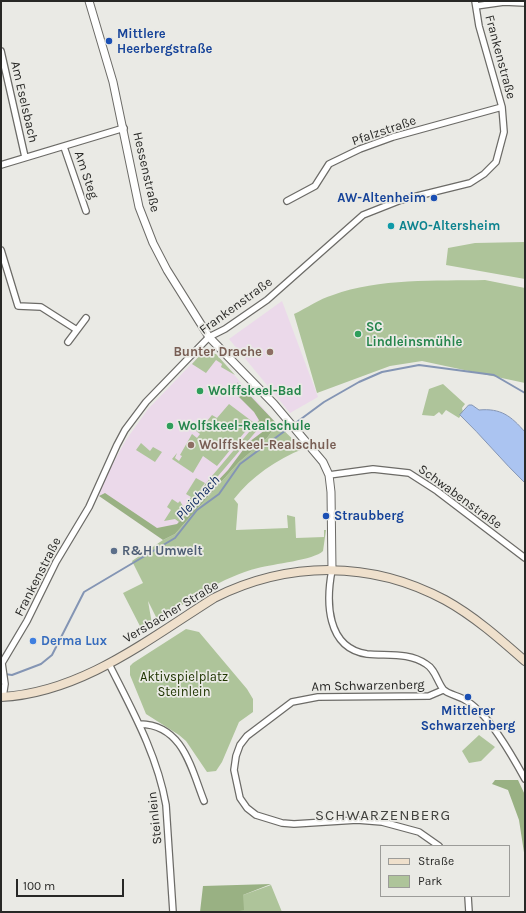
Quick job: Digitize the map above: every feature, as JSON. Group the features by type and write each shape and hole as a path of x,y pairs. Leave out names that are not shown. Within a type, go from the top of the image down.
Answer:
{"main road":[{"name":"Versbacher Straße","path":"2,697 60,685 109,664 214,598 231,590 281,574 332,570 355,571 392,578 432,593 462,611 525,660"}],"street":[{"name":"Hessenstraße","path":"89,1 106,55 124,128 139,207 152,243 209,337 283,414 323,462 329,475"},
{"name":"Frankenstraße","path":"2,697 5,684 2,663 28,621 56,562 89,507 111,456 125,430 146,402 209,337 225,329 267,300 363,215 401,200 470,183 484,174 496,162 504,132 502,107 479,26 476,4 504,2 525,3"},
{"name":"Am Eselsbach","path":"1,51 26,157"},
{"name":"Pfalzstraße","path":"287,201 314,186 329,164 360,149 393,137 502,107"},
{"path":"1,165 124,128"},
{"name":"Am Steg","path":"64,147 86,211"},
{"path":"1,250 18,306 42,307 77,330"},
{"path":"68,342 86,318"},
{"name":"Schwabenstraße","path":"329,475 372,469 409,473 437,491 525,558"},
{"path":"329,475 331,492 332,570"},
{"name":"Am Schwarzenberg","path":"332,570 328,601 330,618 341,638 349,648 366,654 413,657 428,664 443,690 466,700 479,711 517,764 525,779"},
{"name":"Steinlein","path":"109,664 140,724 158,771 166,804 173,912"},
{"name":"Am Schwarzenberg","path":"438,845 419,832 382,822 357,820 294,824 282,823 256,815 247,808 240,798 234,770 236,756 240,745 247,736 292,702 318,697 429,696 443,690"},
{"path":"140,724 153,725 176,738 188,760 204,801"},
{"path":"468,897 469,912"}],"shaded area":[{"name":"Bunter Drache","path":"282,301 318,397 290,413 229,339"},
{"name":"Wolffskeel-Realschule","path":"207,352 216,354 277,424 267,438 239,462 175,534 163,540 99,496 106,476 126,440 148,409 201,354"}],"green space":[{"path":"525,242 525,279 446,265 448,248 475,243"},
{"path":"485,280 525,288 525,383 422,361 390,366 317,393 294,314 328,297 369,286 388,283"},
{"path":"207,352 216,354 235,375 221,367 222,364 216,360 206,373 192,364 201,354"},
{"path":"237,382 277,424 267,438 239,462 175,534 163,540 99,496 105,493 157,528 177,524 228,470 249,442 265,430 254,412 233,391 239,386"},
{"path":"443,384 465,404 462,408 463,412 459,418 446,410 442,415 439,412 434,416 422,415 429,389"},
{"path":"229,404 253,422 217,466 203,456 193,473 172,459 177,453 175,458 179,461 182,456 180,455 192,434 197,438 200,434 195,430 198,425 202,427 212,415 217,418"},
{"path":"260,419 264,422 179,522 175,519 164,521 171,510 167,507 172,499 178,503 180,501 184,508 191,497 186,494 196,478 205,483 196,495"},
{"path":"277,424 303,449 274,463 256,476 234,499 238,504 236,530 288,528 287,515 295,517 296,538 324,537 324,530 326,530 323,551 311,557 258,568 232,577 206,590 158,621 148,601 152,624 142,630 123,593 143,583 132,561 163,540 175,534 239,462 267,438"},
{"path":"141,443 150,451 153,447 162,452 155,462 136,450"},
{"name":"Aktivspielplatz Steinlein","path":"186,629 199,632 247,689 253,699 253,712 239,722 222,762 216,771 207,772 186,741 146,714 130,675 130,666 133,663"},
{"path":"479,735 495,747 481,761 469,763 462,751"},
{"path":"495,780 518,780 525,795 525,859 519,820 508,790 492,784"},
{"path":"271,884 243,895 244,910 234,912 200,912 203,886"},
{"path":"271,885 282,912 230,912 243,895"}],"water":[{"path":"469,405 472,405 479,410 494,410 505,414 525,432 525,483 460,415"}],"waterway":[{"name":"Pleichach","path":"5,674 12,675 41,664 52,655 84,592 175,538 197,510 219,494 240,464 324,402 359,382 382,372 419,365 494,375 525,393"}],"place":[{"name":"Mittlere Heerbergstraße","path":"109,41"},
{"name":"AW-Altenheim","path":"434,198"},
{"name":"AWO-Altersheim","path":"391,226"},
{"name":"SC Lindleinsmühle","path":"358,334"},
{"name":"Bunter Drache","path":"270,352"},
{"name":"Wolffskeel-Bad","path":"200,391"},
{"name":"Wolfskeel-Realschule","path":"170,426"},
{"name":"Wolffskeel-Realschule","path":"191,445"},
{"name":"Straubberg","path":"326,516"},
{"name":"R&H Umwelt","path":"114,551"},
{"name":"Derma Lux","path":"33,641"},
{"name":"Mittlerer Schwarzenberg","path":"468,697"}],"district":[{"name":"SCHWARZENBERG","path":"383,816"}]}
